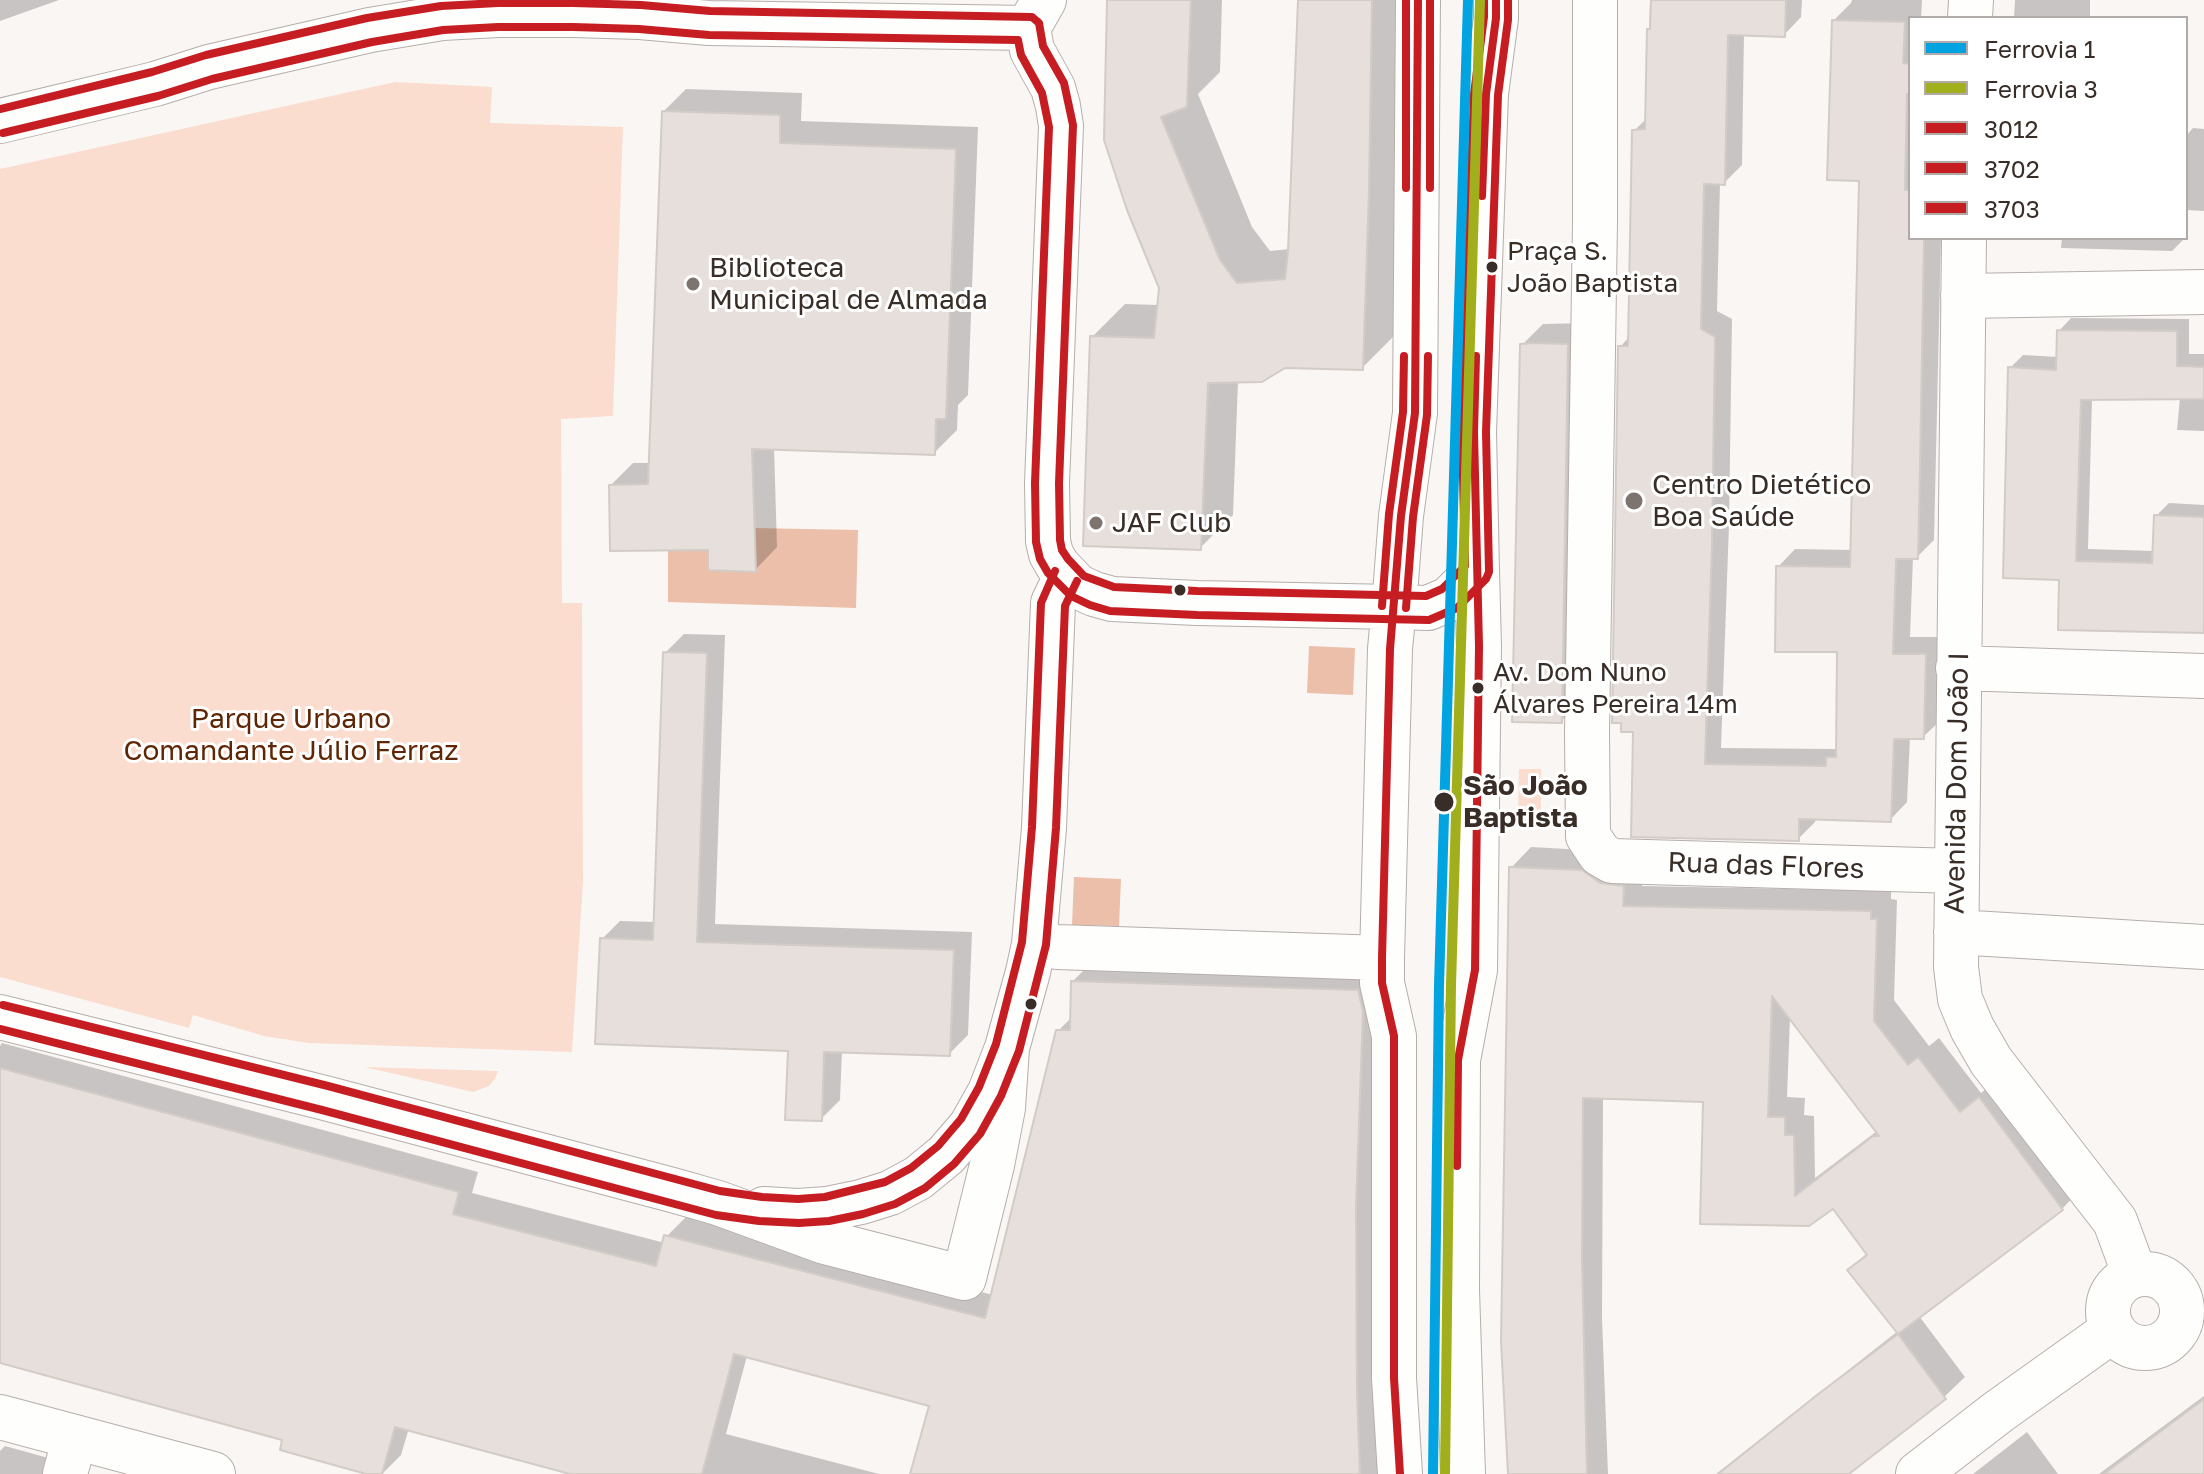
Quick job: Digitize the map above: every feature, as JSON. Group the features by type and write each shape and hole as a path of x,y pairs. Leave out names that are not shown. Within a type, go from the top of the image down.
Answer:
{"street":[{"path":"1400,1474 1394,1378 1394,1036 1382,983 1382,958 1390,649 1401,516 1415,413 1418,0"},
{"path":"1463,1474 1457,1290 1458,1060 1475,970 1479,646 1474,417 1486,94 1496,0"},
{"name":"Rua das Flores","path":"1595,0 1588,836 1600,854 1612,861 1957,871"},
{"path":"0,121 155,84 209,67 442,18 640,8 709,23 1036,14 1032,50 1053,88 1061,126 1047,527 1051,554 1066,576 1077,586 1112,599 1428,608 1449,599 1477,571"},
{"name":"Avenida Dom João I","path":"1964,240 1956,932 1960,999 1991,1061 2115,1221 2135,1275"},
{"path":"1963,296 2204,292"},
{"path":"718,1203 798,1211 827,1209 890,1193 918,1178 946,1155 971,1126 990,1092 1007,1048 1034,944 1044,828 1053,603 1066,576"},
{"path":"1958,668 2204,676"},
{"path":"1956,932 2204,947"},
{"path":"1034,944 1382,958"},
{"path":"0,1017 311,1095 718,1203 825,1242 964,1278 1003,1108 1007,1048"},
{"path":"2148,1274 2170,1283 2177,1293 2181,1316 2191,1337 2172,1337 2152,1347 2141,1348 2120,1338 2113,1330 2108,1308 2116,1287 2135,1275 2148,1274"},
{"path":"1918,1474 2113,1330"},
{"path":"0,1417 70,1455 213,1474"}],"green space":[{"name":"Parque Urbano Comandante Júlio Ferraz","path":"395,82 492,87 490,123 623,127 613,416 561,419 562,603 582,603 583,881 572,1052 308,1043 264,1036 193,1015 189,1028 0,977 0,169"},
{"path":"1519,769 1541,769 1541,822 1518,821"},
{"path":"365,1067 498,1071 489,1086 473,1092"}],"shaded area":[{"path":"755,528 858,530 856,608 668,602 668,551 708,550 709,570 755,572"},
{"path":"1309,646 1355,648 1353,695 1307,693"},
{"path":"1074,877 1121,879 1119,926 1072,925"}],"building":[{"path":"1107,0 1191,0 1187,107 1161,117 1220,260 1237,283 1285,279 1298,0 1372,0 1363,370 1285,368 1262,382 1208,383 1201,550 1083,546 1090,336 1154,338 1159,288 1127,210 1104,140"},
{"path":"1651,0 1786,0 1785,37 1728,35 1725,185 1704,184 1701,329 1715,337 1705,764 1826,766 1826,757 1836,757 1837,652 1775,652 1776,566 1850,567 1859,181 1827,180 1832,20 1905,22 1903,63 1908,64 1905,190 1908,190 1908,240 1924,240 1920,467 1918,559 1896,559 1893,654 1926,654 1924,739 1894,739 1891,822 1799,819 1799,841 1631,837 1633,732 1621,732 1621,723 1612,723 1618,346 1628,346 1632,130 1645,129 1647,29 1650,29"},
{"path":"662,111 780,115 780,143 956,149 946,419 936,419 935,455 752,449 756,572 708,570 708,550 610,551 609,485 648,484"},
{"path":"2057,330 2177,331 2177,366 2204,367 2204,399 2081,400 2076,561 2152,563 2154,515 2204,517 2204,633 2058,630 2059,580 2003,578 2008,367 2056,370"},
{"path":"1520,344 1568,344 1562,723 1512,722"},
{"path":"663,652 707,653 697,942 954,950 950,1056 824,1052 822,1121 785,1120 788,1051 595,1044 600,938 653,940"},
{"path":"1509,867 1582,870 1600,883 1624,886 1623,906 1871,911 1871,919 1877,919 1874,1021 1908,1065 1918,1057 1960,1112 1979,1097 2063,1210 1898,1334 1847,1270 1867,1255 1833,1209 1809,1226 1700,1224 1703,1102 1583,1098 1582,1258 1587,1474 1508,1474 1501,1341","holes":["1772,996 1879,1136 1873,1136 1795,1196 1794,1135 1785,1135 1785,1117 1768,1117"]},
{"path":"1071,981 1358,990 1363,1011 1356,1207 1360,1474 910,1474 929,1406 734,1354 702,1474 570,1474 395,1427 382,1474 366,1474 280,1450 282,1440 0,1363 0,1068 459,1192 453,1214 656,1266 664,1235 985,1318 1056,1030 1070,1030"},
{"path":"1898,1334 1946,1399 1849,1474 1718,1474 1817,1395"},
{"path":"2204,1399 2204,1474 2104,1474 2145,1443"}],"rail line":[{"name":"1","path":"1433,1474 1439,985 1468,0"},
{"name":"3","path":"1445,1474 1451,985 1480,0"}],"transit line":[{"name":"3703","path":"1406,0 1406,188"},
{"name":"3012","path":"1400,1474 1394,1378 1394,1036 1382,983 1382,958 1390,649 1401,516 1415,413 1418,0"},
{"name":"3702","path":"1430,0 1430,188"},
{"name":"3703","path":"0,109 152,72 206,55 367,18 441,6 573,3 710,11 1032,17 1039,23 1043,46 1064,83 1073,125 1059,483 1060,540 1068,559 1084,576 1114,587 1426,596 1442,589 1465,566 1462,432 1474,94 1484,0"},
{"name":"3012","path":"1482,196 1486,94 1496,0"},
{"name":"3702","path":"3,133 158,96 212,79 372,42 443,30 573,27 709,35 1018,40 1021,55 1042,93 1049,127 1035,483 1036,542 1040,559 1048,573 1071,596 1110,611 1429,620 1457,608 1486,579 1489,572 1486,432 1498,95 1508,0"},
{"name":"3703","path":"1382,606 1389,514 1403,412 1404,356"},
{"name":"3702","path":"1406,608 1413,517 1427,415 1428,356"},
{"name":"3012","path":"1457,1166 1458,1060 1475,970 1479,646 1474,432 1476,356"},
{"name":"3703","path":"3,1005 328,1086 720,1191 798,1199 825,1197 885,1182 911,1168 938,1146 961,1119 979,1087 996,1044 1022,942 1032,827 1041,603 1055,571"},
{"name":"3702","path":"0,1029 322,1110 716,1215 799,1223 829,1221 895,1204 925,1188 954,1164 980,1134 1001,1096 1019,1051 1046,945 1056,828 1065,606 1077,581"}],"place":[{"name":"Praça S. João Baptista","path":"1492,267"},
{"name":"Biblioteca Municipal de Almada","path":"693,284"},
{"name":"Centro Dietético Boa Saúde","path":"1634,501"},
{"name":"JAF Club","path":"1096,523"},
{"name":"Av. Dom Nuno Álvares Pereira 14m","path":"1478,688"},
{"name":"São João Baptista","path":"1444,802"}]}
